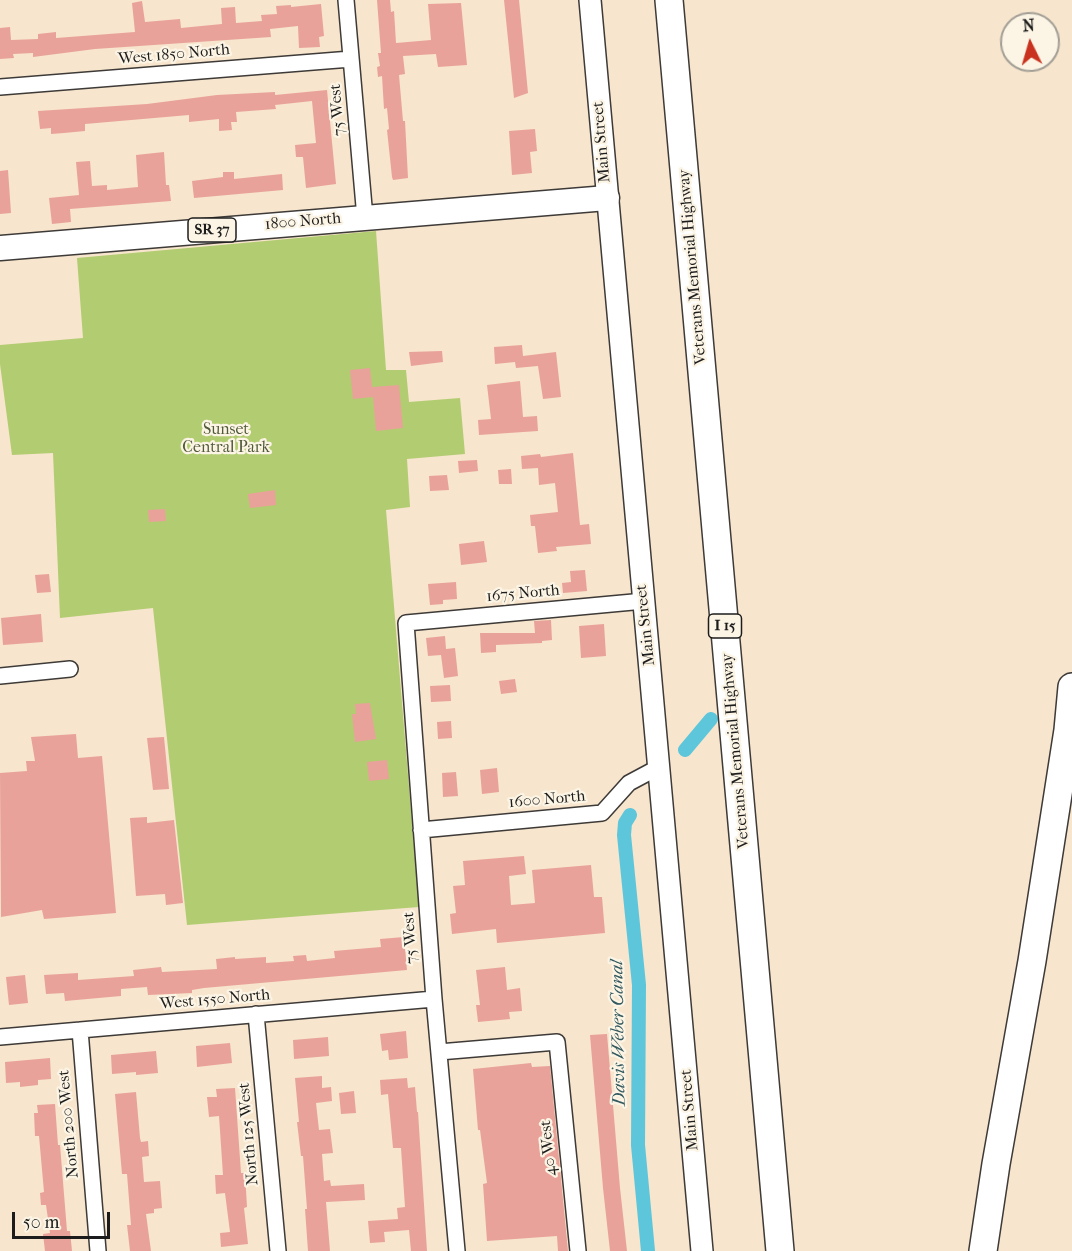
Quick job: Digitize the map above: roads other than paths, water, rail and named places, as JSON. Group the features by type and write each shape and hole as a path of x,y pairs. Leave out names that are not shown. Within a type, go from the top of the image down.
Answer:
{"highway":[{"name":"Veterans Memorial Highway","path":"669,0 780,1251"},
{"path":"983,1251 1032,961 1068,729 1072,687"}],"main road":[{"name":"Main Street","path":"590,0 702,1251"},
{"name":"1800 North","path":"0,248 474,211 607,198"}],"street":[{"name":"75 West","path":"346,0 365,218"},
{"name":"West 1850 North","path":"0,87 351,59"},
{"name":"1675 North","path":"406,623 644,601"},
{"name":"75 West","path":"406,623 434,999 457,1251"},
{"path":"0,676 70,669"},
{"name":"1600 North","path":"421,830 602,813 630,783 659,767"},
{"name":"West 1550 North","path":"0,1037 434,999"},
{"name":"North 125 West","path":"256,1014 278,1251"},
{"name":"North 200 West","path":"80,1030 98,1251"},
{"name":"40 West","path":"439,1052 557,1042 578,1251"}],"waterway":[{"path":"685,750 711,719"},
{"name":"Davis Weber Canal","path":"630,815 625,823 624,835 639,985 638,1145 648,1251"}],"park label":[{"name":"Sunset Central Park","path":"226,439"}]}
